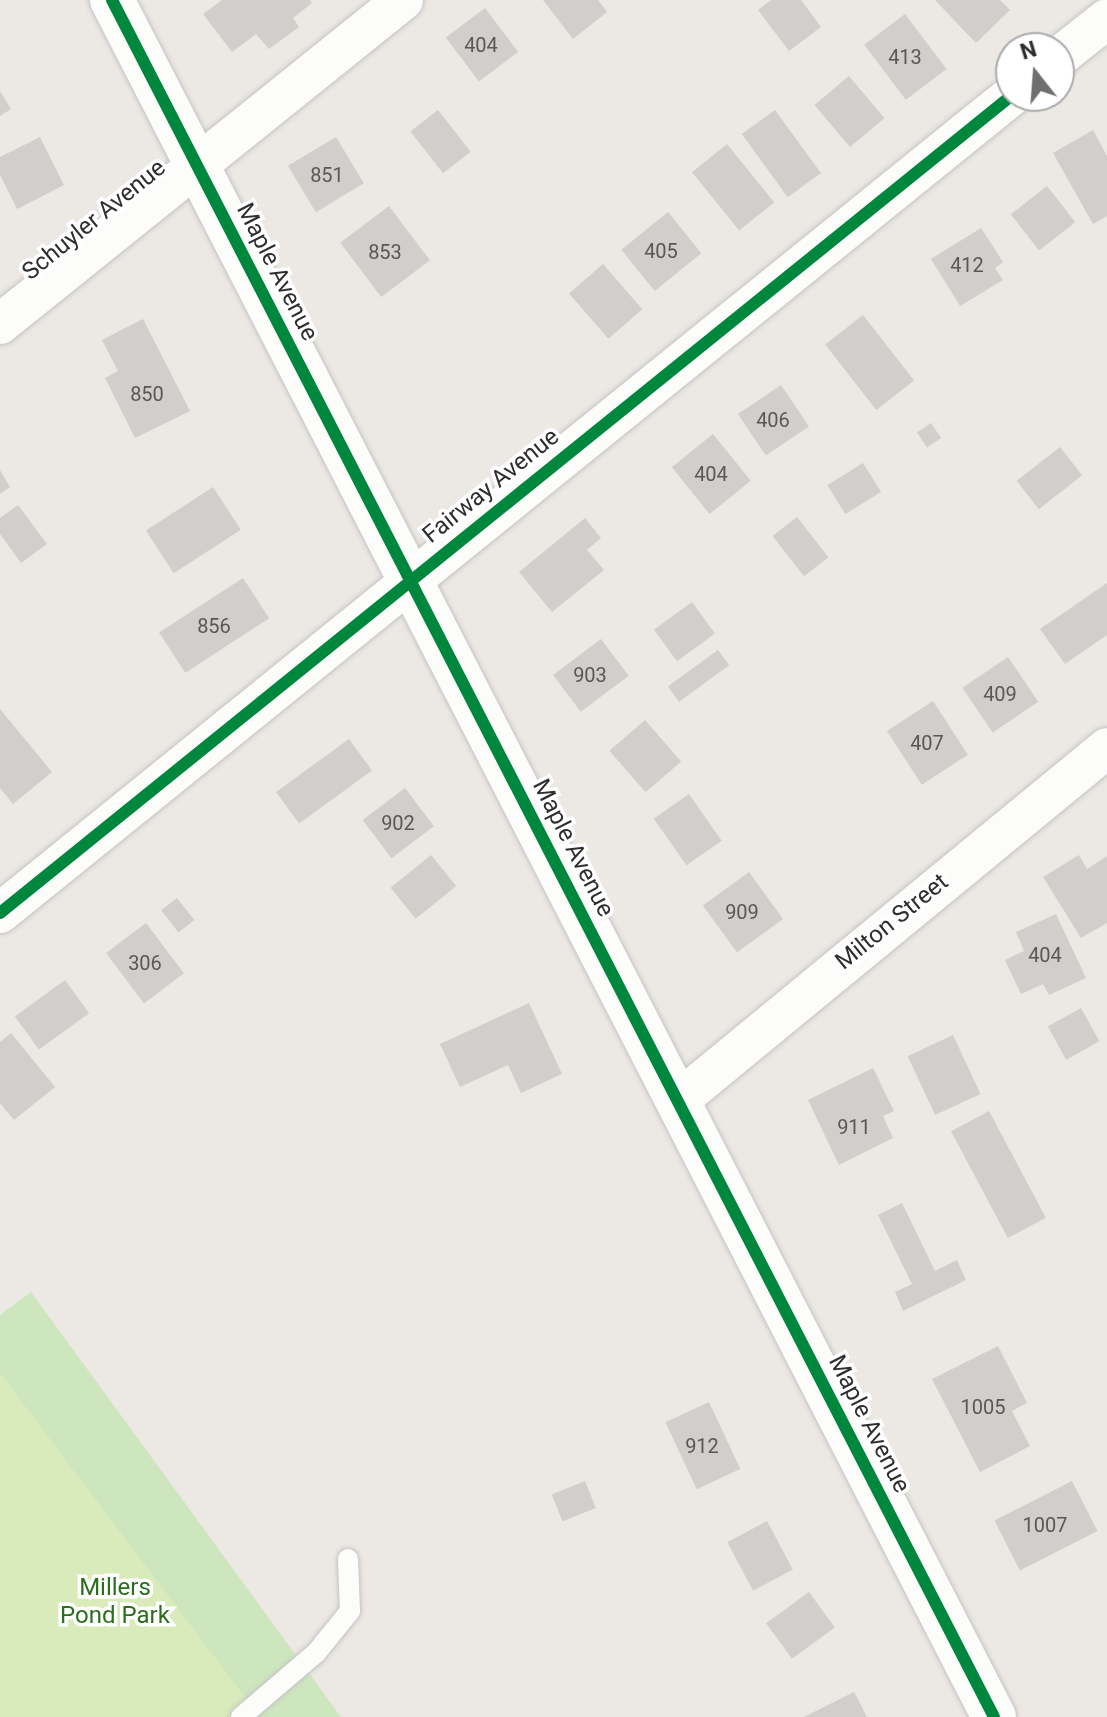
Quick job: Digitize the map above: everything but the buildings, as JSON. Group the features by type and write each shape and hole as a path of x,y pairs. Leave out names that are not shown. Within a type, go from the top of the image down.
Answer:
{"main road":[{"name":"Maple Avenue","path":"112,0 994,1717"}],"street":[{"name":"Schuyler Avenue","path":"0,324 403,0"},
{"path":"1075,44 1107,19"},
{"name":"Fairway Avenue","path":"0,913 995,109"},
{"name":"Milton Street","path":"679,1100 1107,748"}],"lane":[{"path":"241,1717 316,1653 350,1611 348,1559"}],"green space":[{"name":"Millers Pond Park","path":"31,1292 341,1717 0,1717 0,1315"},
{"path":"0,1373 260,1717 0,1717"}],"cycle path":[{"path":"112,0 994,1717"},
{"path":"0,913 995,109"}]}
